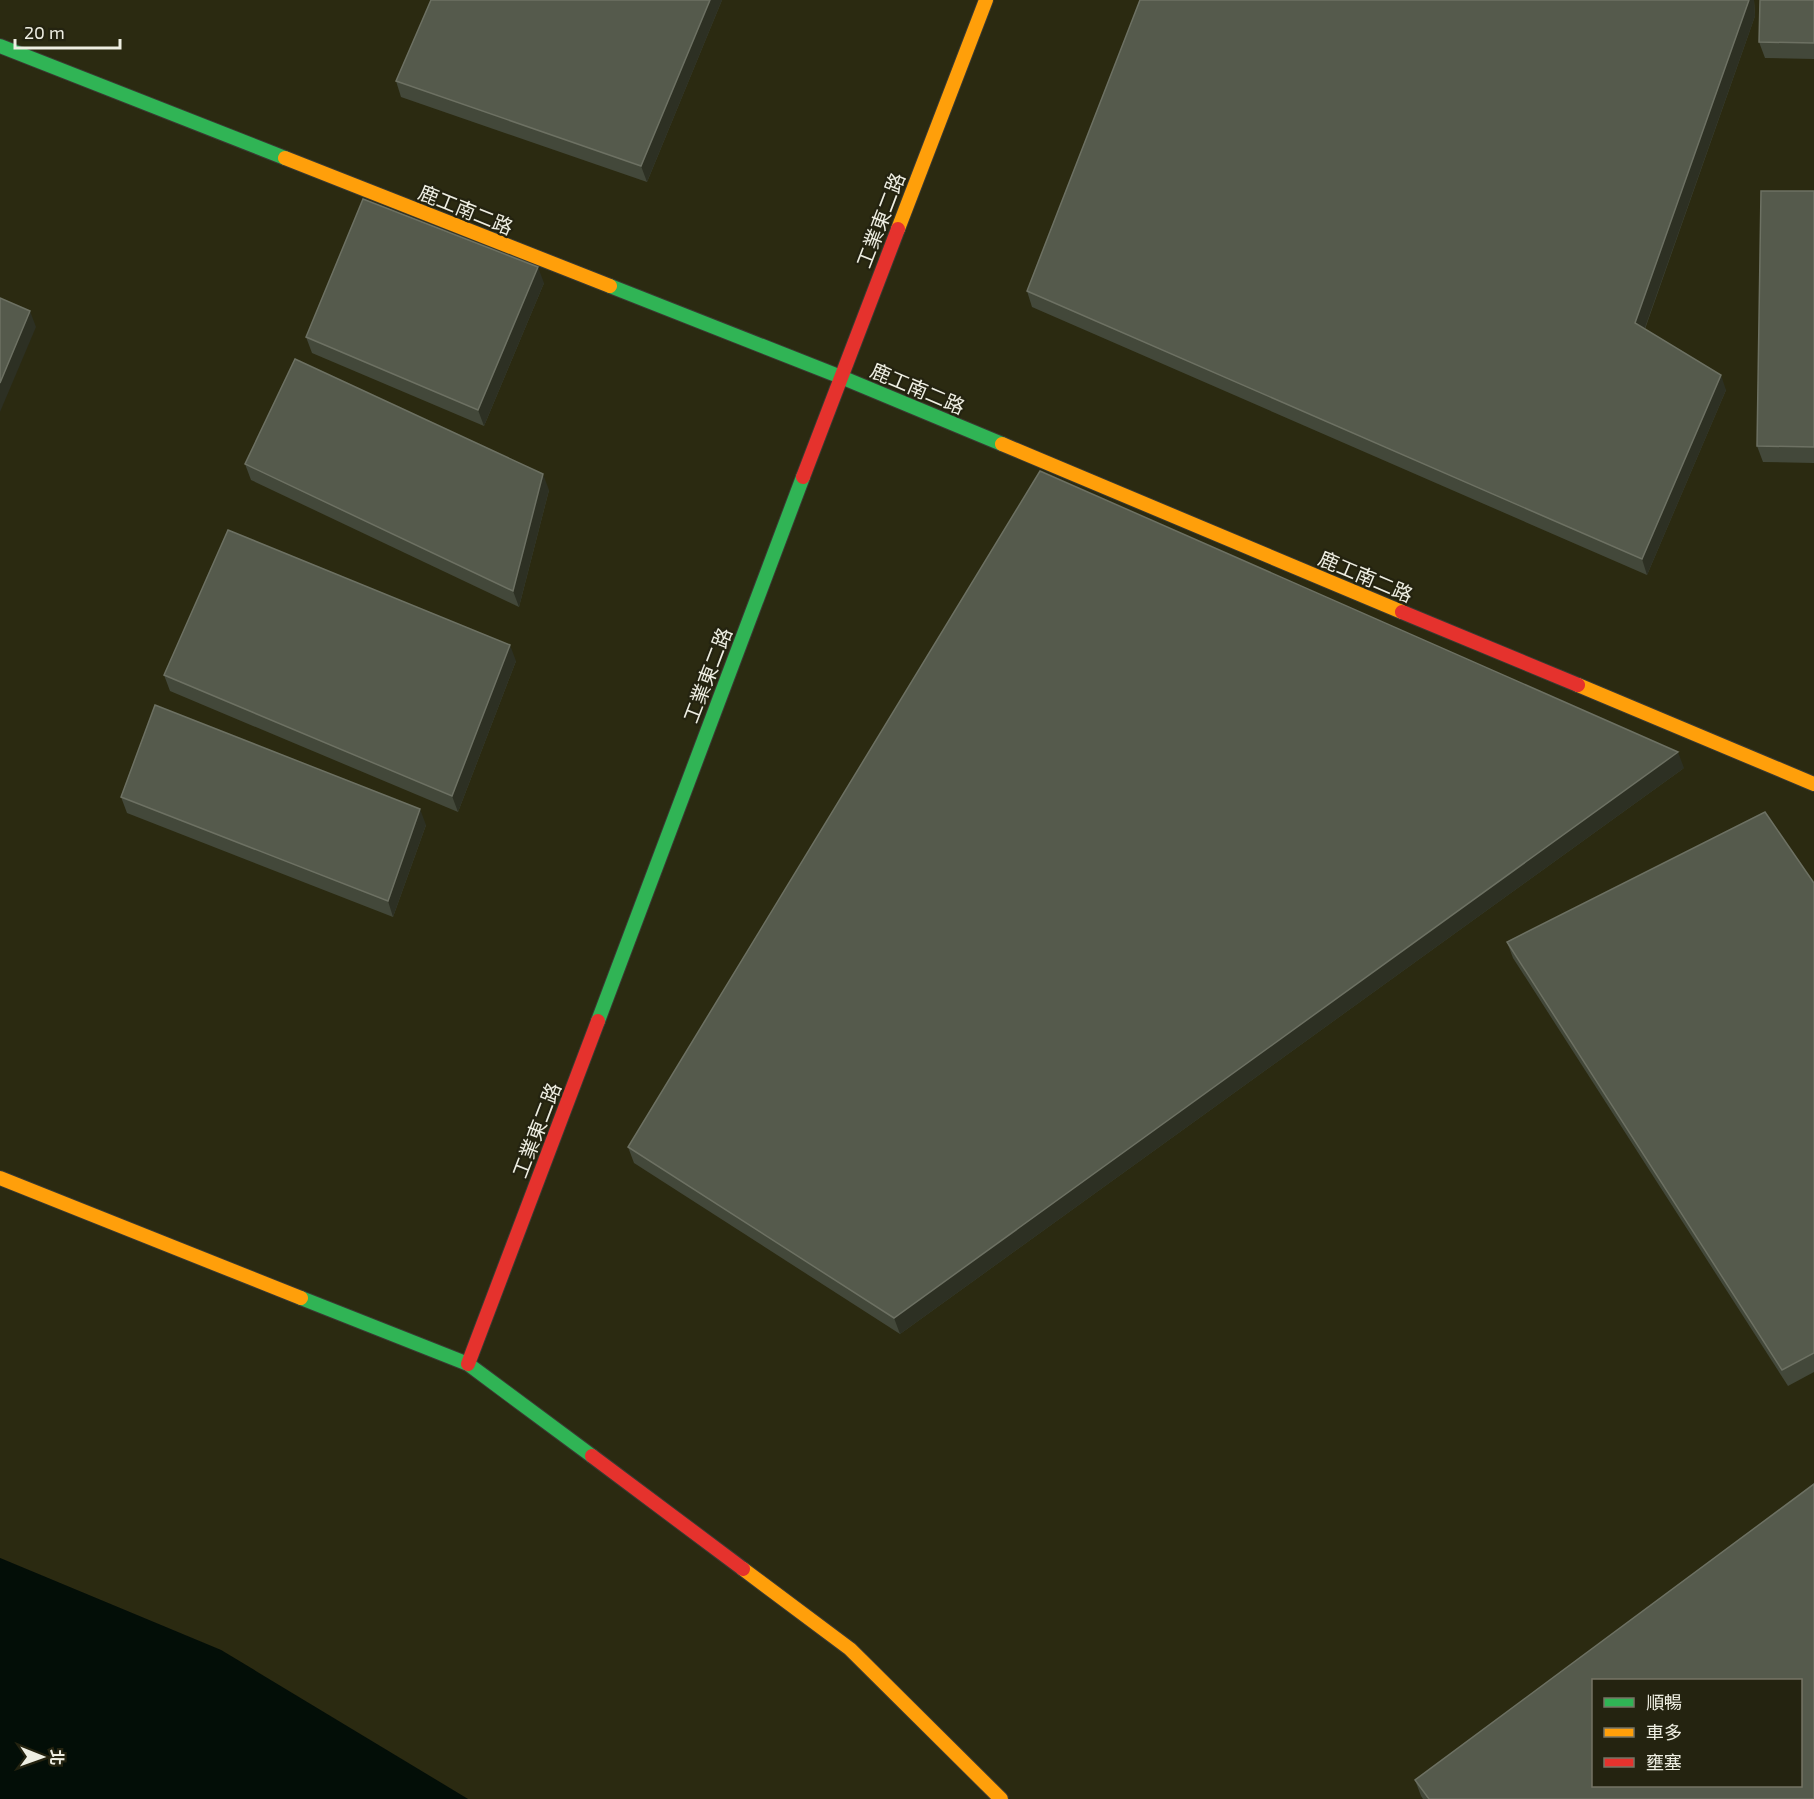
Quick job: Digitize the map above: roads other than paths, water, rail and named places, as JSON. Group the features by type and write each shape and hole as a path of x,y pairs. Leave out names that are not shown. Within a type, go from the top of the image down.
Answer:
{"street":[{"name":"工業東二路","path":"468,1364 986,0"},
{"name":"鹿工南二路","path":"0,46 841,377 1814,784"},
{"path":"0,1178 468,1364 850,1649 1001,1799"}]}
